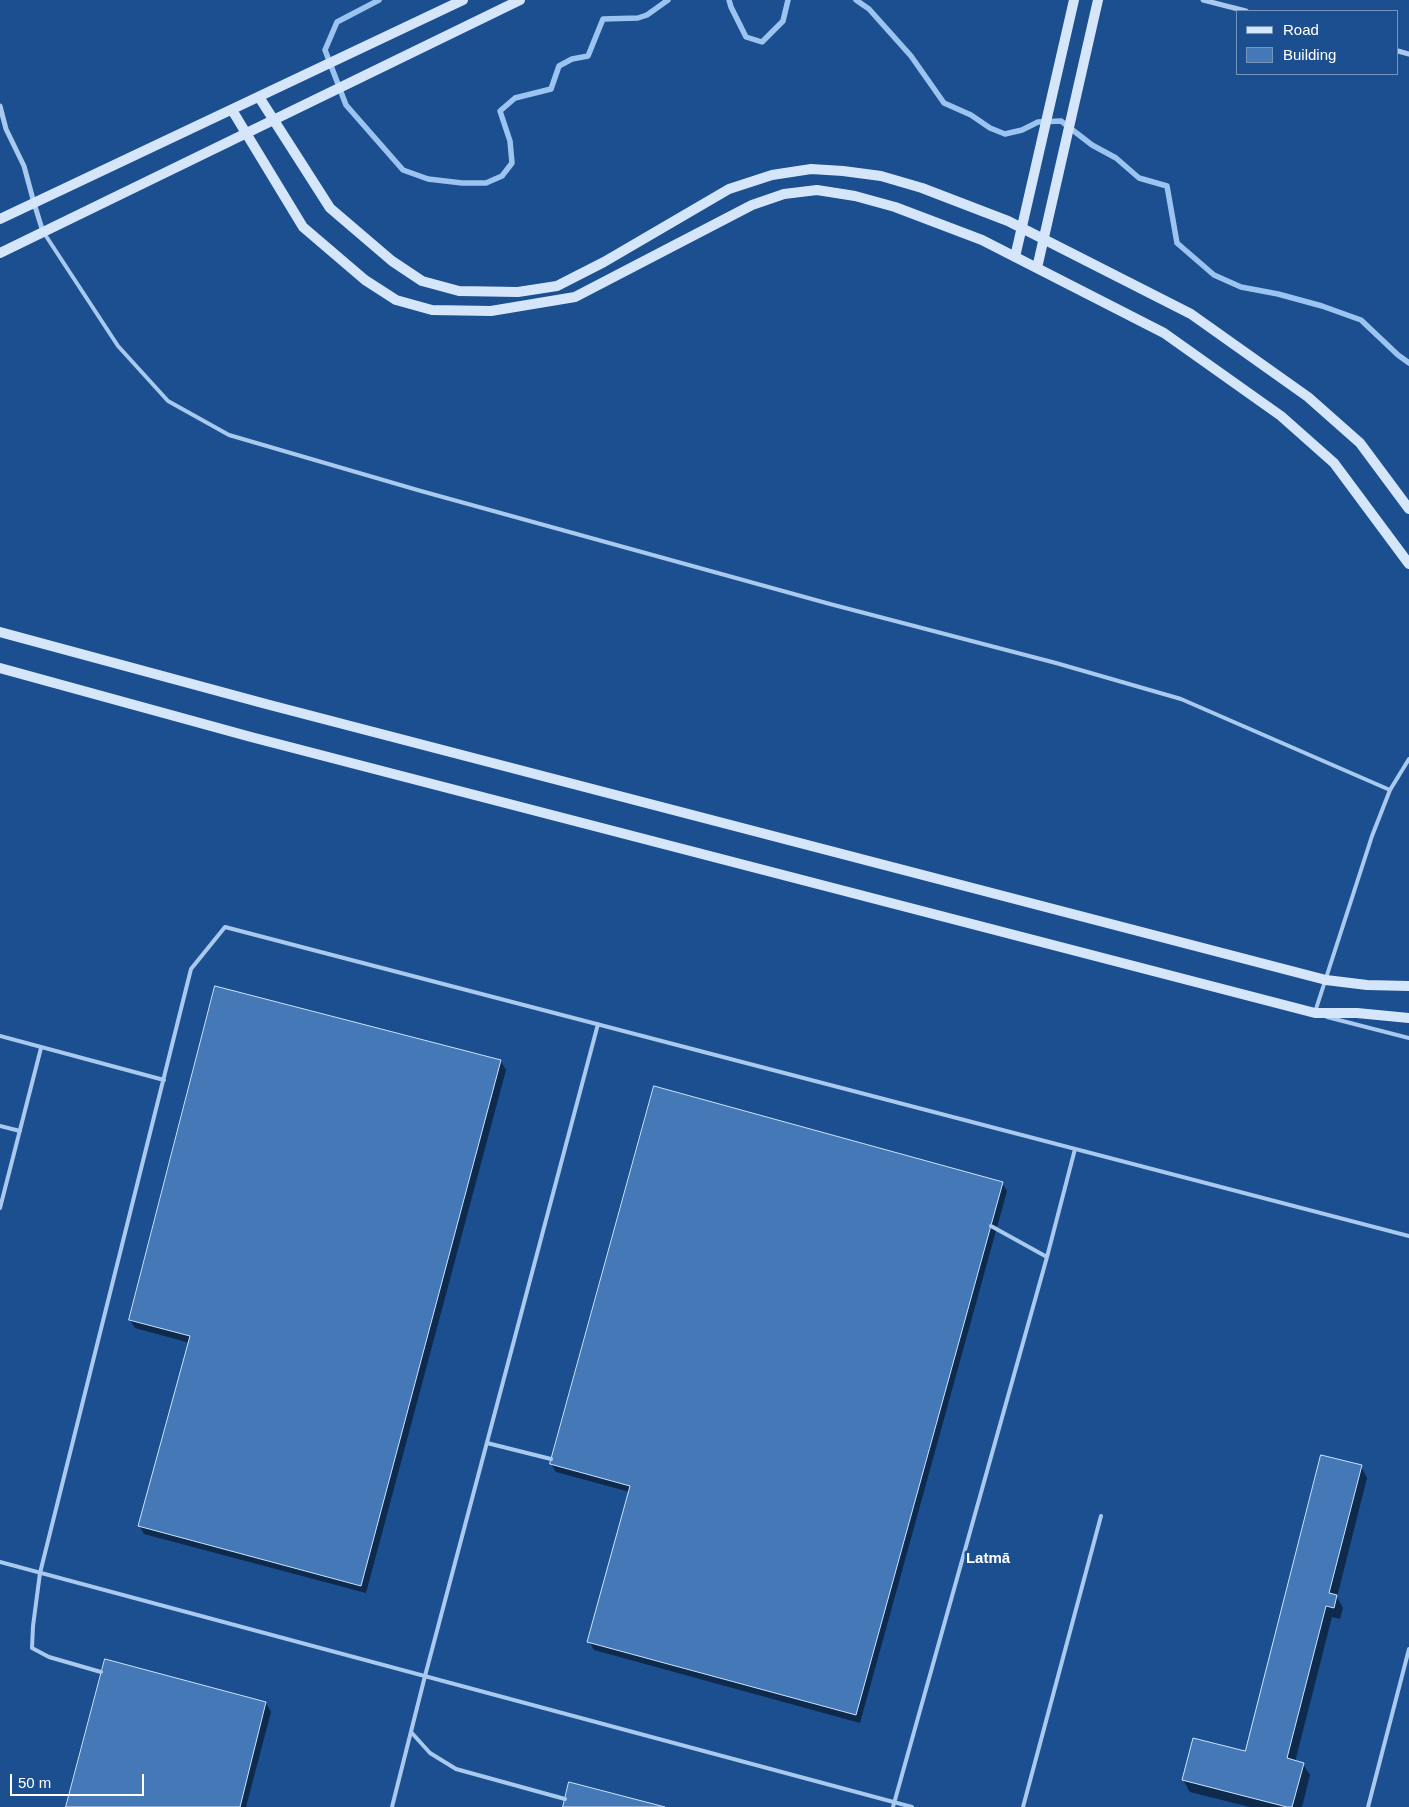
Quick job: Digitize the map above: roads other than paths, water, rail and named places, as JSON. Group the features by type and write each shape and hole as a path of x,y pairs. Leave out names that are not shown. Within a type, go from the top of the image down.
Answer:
{"street":[{"path":"0,219 463,0"},
{"path":"0,253 520,0"},
{"path":"1015,257 1074,0"},
{"path":"1037,268 1098,0"},
{"path":"1203,0 1242,10"},
{"path":"259,97 330,208 392,261 422,281 459,291 518,292 557,286 604,262 730,189 772,175 811,169 881,176 922,188 1008,221 1191,314 1308,397 1360,443 1409,509"},
{"path":"0,106 6,129 24,166 43,232"},
{"path":"232,110 303,227 366,280 396,300 432,310 492,311 575,297 752,205 784,194 817,190 855,196 895,208 982,240 1164,333 1281,416 1334,463 1409,564"},
{"path":"0,632 266,704 1326,980 1367,985 1409,986"},
{"path":"0,668 251,737 1315,1013 1357,1013 1409,1018"}],"lane":[{"path":"43,232 118,346 168,402 229,435 421,491 830,604 1056,663 1180,700 1390,790"},
{"path":"1409,760 1390,790 1372,836 1315,1013 1409,1038"},
{"path":"101,1672 49,1657 32,1648 40,1573 191,969 225,927 1409,1236"},
{"path":"392,1807 598,1024"},
{"path":"0,1036 164,1080"},
{"path":"0,1208 41,1048"},
{"path":"0,1126 20,1131"},
{"path":"893,1805 1047,1257 1075,1149"},
{"path":"990,1226 1047,1257"},
{"path":"487,1443 551,1459"},
{"path":"1023,1807 1101,1516"},
{"path":"0,1562 425,1676 893,1805 912,1807"},
{"path":"1368,1807 1409,1649"},
{"path":"411,1732 430,1753 456,1769 565,1799"}],"waterway":[{"path":"379,0 337,22 325,50 346,105 403,170 428,179 462,183 486,183 502,176 512,163 510,141 500,111 515,98 551,89 559,66 572,59 588,56 603,19 638,18 647,15 668,0"},
{"path":"729,0 746,37 762,42 783,21 788,0"},
{"path":"856,0 869,9 911,56 944,103 971,115 990,128 1005,134 1022,130 1038,122 1061,121 1092,145 1116,158 1139,178 1167,186 1177,243 1214,275 1241,287 1278,294 1322,306 1361,320 1409,363"}],"district":[{"name":"Latmā","path":"988,1559"}]}
